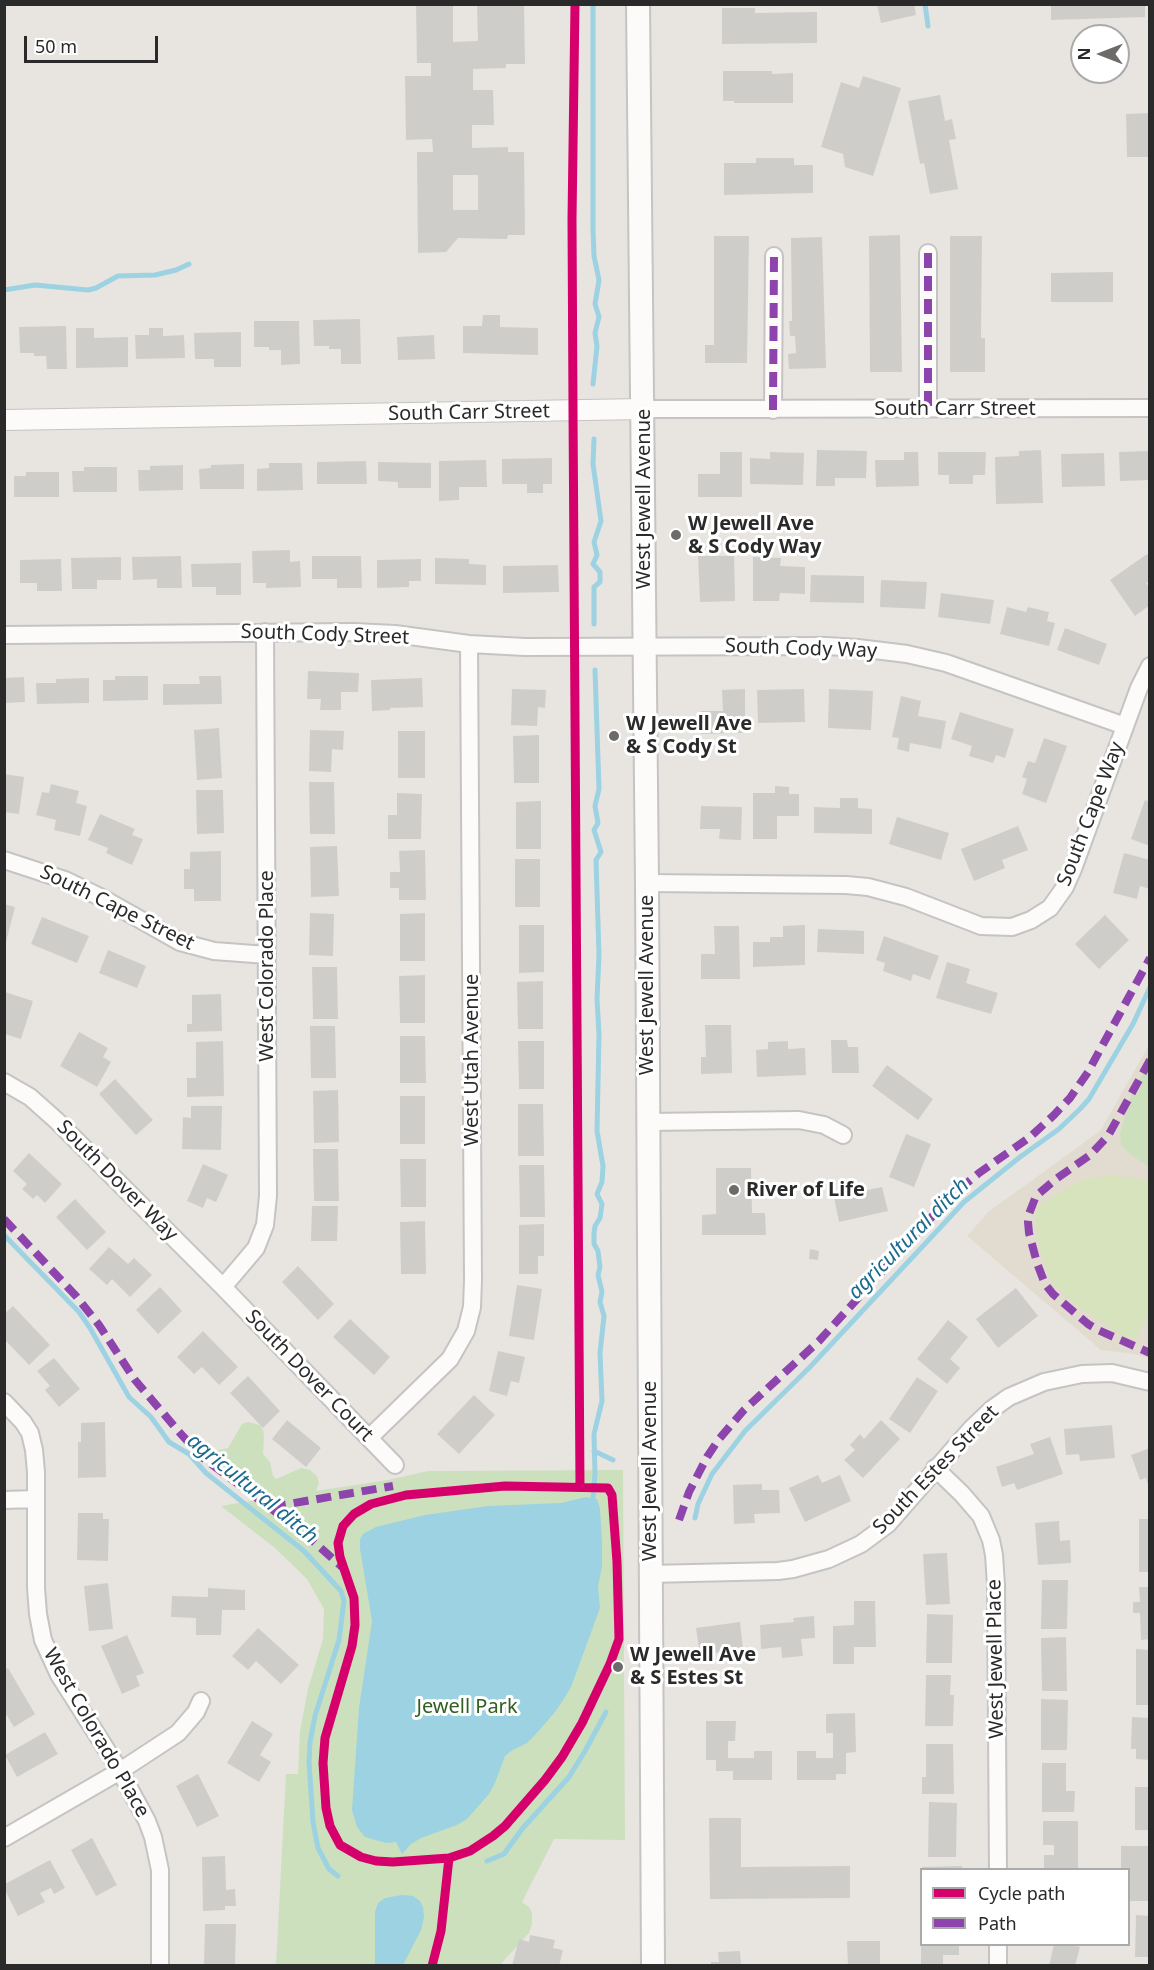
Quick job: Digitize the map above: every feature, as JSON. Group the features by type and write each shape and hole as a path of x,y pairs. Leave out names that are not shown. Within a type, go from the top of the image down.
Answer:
{"main road":[{"name":"West Jewell Avenue","path":"638,4 647,884 653,1965"}],"street":[{"path":"928,254 928,409"},
{"path":"773,410 774,256"},
{"name":"South Carr Street","path":"4,420 692,408 773,410 1149,408"},
{"name":"West Colorado Place","path":"223,1287 256,1248 265,1225 267,1212 265,632"},
{"name":"South Cody Street","path":"4,635 354,632 395,634 470,644 525,647 645,647"},
{"name":"West Utah Avenue","path":"370,1437 440,1370 454,1353 466,1331 472,1307 470,644"},
{"name":"South Cody Way","path":"645,647 827,646 907,654 970,670 1125,726"},
{"name":"South Cape Way","path":"647,884 868,887 906,897 981,926 1001,928 1031,920 1050,908 1065,887 1149,666"},
{"name":"South Cape Street","path":"4,860 65,880 180,942 214,951 267,955"},
{"name":"South Dover Way","path":"4,1082 30,1097 57,1120 223,1287"},
{"path":"648,1122 799,1120 824,1125 843,1136"},
{"name":"South Dover Court","path":"223,1287 395,1465"},
{"name":"South Estes Street","path":"650,1574 778,1571 829,1559 861,1544 888,1524 935,1468 987,1413 1003,1401 1029,1387 1057,1378 1089,1373 1112,1373 1149,1382"},
{"name":"West Colorado Place","path":"4,1402 23,1422 32,1439 36,1472 36,1588 43,1640 59,1676 120,1771 147,1821 157,1852 160,1870 160,1965"},
{"name":"West Jewell Place","path":"935,1468 981,1516 991,1540 994,1555 998,1868"},
{"path":"4,1500 36,1499"},
{"path":"4,1838 120,1771 178,1733 196,1712 201,1701"},
{"path":"998,1946 998,1965"}],"shaded area":[{"path":"1149,1045 1149,1358 1101,1350 967,1236 988,1212 1100,1131"}],"green space":[{"path":"1149,1060 1149,1167 1121,1145 1120,1134 1130,1098"},
{"path":"1110,1175 1149,1180 1149,1315 1137,1337 1126,1338 1076,1305 1052,1283 1040,1251 1035,1222 1036,1210 1040,1205 1068,1187 1082,1180"},
{"name":"Jewell Park","path":"248,1422 260,1425 263,1430 263,1454 270,1462 273,1476 276,1479 301,1468 310,1470 317,1476 319,1483 316,1491 388,1480 428,1471 623,1470 625,1840 554,1839 522,1902 530,1908 532,1914 529,1933 500,1965 276,1965 286,1774 298,1774 300,1731 308,1689 323,1639 324,1609 307,1579 275,1548 221,1506 269,1498 251,1488 238,1473 224,1468 210,1455 215,1451 228,1448 242,1424"}],"water":[{"path":"586,1497 597,1499 600,1509 602,1566 598,1587 600,1608 571,1687 565,1697 555,1712 527,1743 505,1756 489,1794 467,1819 421,1838 411,1844 402,1854 396,1842 386,1843 365,1837 357,1827 352,1810 359,1708 372,1621 360,1549 360,1539 363,1534 376,1527 425,1515 488,1506 561,1503"},
{"path":"413,1896 420,1901 424,1917 421,1930 403,1965 375,1965 375,1912 378,1903 385,1898"}],"building":[{"path":"416,4 453,4 453,42 478,41 477,4 524,4 525,64 506,64 506,68 473,69 473,90 493,90 494,125 472,125 472,148 508,147 508,152 524,152 525,235 508,235 507,239 458,238 446,252 418,253 417,152 433,152 432,139 406,140 405,76 431,76 431,63 417,63","holes":["453,175 478,175 478,210 453,210"]},
{"path":"877,4 914,4 916,15 881,23"},
{"path":"1051,4 1145,4 1145,17 1051,20"},
{"path":"722,8 755,8 755,13 817,12 817,43 722,44"},
{"path":"723,71 793,73 793,103 723,101"},
{"path":"863,76 901,88 873,176 845,167 843,154 821,147 841,82 859,88"},
{"path":"940,95 945,121 952,119 956,139 949,140 958,189 930,194 924,163 920,164 908,101"},
{"path":"1150,113 1150,157 1127,157 1126,114"},
{"path":"756,158 794,158 794,165 813,165 813,193 724,195 724,163 756,163"},
{"path":"900,235 902,372 870,372 869,236"},
{"path":"714,236 749,236 747,363 705,363 705,345 714,345"},
{"path":"950,236 982,236 981,338 985,338 985,372 950,372"},
{"path":"822,237 826,368 789,369 788,354 796,353 795,336 790,336 789,321 792,321 791,238"},
{"path":"1113,272 1113,302 1051,302 1051,273"},
{"path":"483,315 500,315 500,327 538,328 538,355 463,353 463,326 482,326"},
{"path":"360,319 361,364 341,364 341,349 314,346 313,320"},
{"path":"254,321 299,321 300,364 281,365 281,350 254,347"},
{"path":"66,326 67,369 47,369 46,356 20,353 19,327"},
{"path":"76,328 94,328 94,338 128,337 128,367 76,368"},
{"path":"149,328 163,328 163,336 184,335 185,358 136,359 135,335 149,335"},
{"path":"241,332 241,367 214,367 214,359 195,359 194,333"},
{"path":"434,335 435,359 398,360 397,337"},
{"path":"817,450 867,451 866,478 835,478 835,486 816,486"},
{"path":"1041,450 1043,503 996,504 995,457 1019,456 1019,451"},
{"path":"1150,451 1150,480 1120,481 1119,452"},
{"path":"720,452 742,452 742,497 698,497 698,474 720,474"},
{"path":"770,452 804,453 803,485 750,484 750,458 770,459"},
{"path":"904,452 918,452 919,486 876,487 875,460 904,460"},
{"path":"938,452 986,452 985,475 973,475 973,484 949,484 949,475 938,475"},
{"path":"1104,453 1105,486 1062,487 1061,454"},
{"path":"552,458 552,484 543,484 543,493 527,493 527,484 502,484 502,459"},
{"path":"486,460 487,487 459,487 459,500 439,501 439,461"},
{"path":"366,461 367,484 317,484 317,462"},
{"path":"378,462 431,463 431,488 398,488 398,482 378,481"},
{"path":"269,463 302,463 303,490 257,491 257,469 269,468"},
{"path":"244,464 244,489 200,489 199,469 211,468 211,465"},
{"path":"183,465 183,490 139,491 138,470 150,470 150,466"},
{"path":"84,467 117,467 117,492 73,492 72,471 84,471"},
{"path":"26,472 59,472 59,497 14,497 14,476 26,476"},
{"path":"290,550 290,562 300,561 301,587 266,588 266,583 253,583 252,551"},
{"path":"1147,554 1150,558 1150,581 1146,583 1150,589 1150,605 1135,616 1110,580"},
{"path":"181,556 182,588 157,588 157,579 133,580 132,557"},
{"path":"312,556 361,556 362,588 337,588 337,579 312,579"},
{"path":"698,556 734,556 735,601 700,602"},
{"path":"121,557 121,580 97,580 97,589 72,589 71,558"},
{"path":"753,557 781,558 780,566 805,567 805,594 780,593 779,601 753,601"},
{"path":"435,558 469,559 469,564 486,565 486,585 435,584"},
{"path":"61,559 62,591 37,591 37,583 20,583 20,560"},
{"path":"421,559 421,581 409,581 409,587 377,588 377,560"},
{"path":"241,563 241,595 216,595 216,587 192,587 191,564"},
{"path":"558,565 559,592 503,593 503,566"},
{"path":"811,575 864,576 864,603 810,602"},
{"path":"881,580 927,582 925,609 880,607"},
{"path":"941,593 994,600 990,624 938,617"},
{"path":"1007,607 1026,612 1028,607 1049,612 1047,621 1055,623 1049,646 1000,634"},
{"path":"1065,628 1107,644 1099,665 1057,650"},
{"path":"308,671 359,673 358,692 341,692 341,710 320,710 321,699 307,699"},
{"path":"115,676 148,676 148,700 103,701 103,680 115,680"},
{"path":"199,676 221,676 222,704 163,705 163,684 200,684"},
{"path":"24,677 25,702 4,703 4,678"},
{"path":"89,678 89,703 37,704 36,683 56,683 56,679"},
{"path":"422,678 423,707 372,711 371,680"},
{"path":"512,689 546,690 545,708 538,707 537,726 511,725"},
{"path":"745,689 745,733 701,734 701,711 723,711 722,690"},
{"path":"804,689 805,722 758,723 757,690"},
{"path":"829,689 873,691 871,730 828,728"},
{"path":"901,696 921,701 918,716 946,721 941,749 910,743 909,752 897,749 899,738 892,737"},
{"path":"960,712 1014,729 1005,758 996,755 993,763 969,756 972,746 951,739"},
{"path":"219,728 222,778 197,780 194,730"},
{"path":"310,730 344,731 343,750 332,749 331,772 309,771"},
{"path":"398,731 425,731 425,778 398,778"},
{"path":"539,735 539,783 514,783 513,736"},
{"path":"1044,738 1067,746 1046,803 1022,794 1027,779 1022,777 1028,761 1035,763"},
{"path":"4,774 24,777 19,814 4,812"},
{"path":"309,782 334,782 335,834 310,834"},
{"path":"51,784 79,791 76,803 87,806 80,836 54,830 56,820 36,815 42,792 49,793"},
{"path":"775,786 789,787 789,794 799,794 799,816 777,816 777,839 753,839 753,793 775,793"},
{"path":"196,790 223,790 224,833 197,834"},
{"path":"397,793 422,794 421,839 388,839 388,815 397,815"},
{"path":"840,798 858,798 858,808 872,809 872,834 814,833 814,807 840,808"},
{"path":"1145,800 1150,802 1150,846 1131,839"},
{"path":"541,801 541,849 516,849 516,802"},
{"path":"701,806 742,807 741,840 719,839 720,829 700,829"},
{"path":"100,814 135,829 132,835 143,839 132,865 106,853 108,848 88,840"},
{"path":"897,817 949,833 941,860 889,844"},
{"path":"1018,826 1028,850 1002,860 1005,868 974,881 961,849"},
{"path":"337,846 339,896 311,897 310,847"},
{"path":"425,850 426,900 399,900 399,888 390,888 390,872 400,872 399,851"},
{"path":"221,851 221,901 194,901 194,889 184,889 184,869 190,869 190,852"},
{"path":"1124,853 1150,860 1150,889 1140,886 1137,899 1113,893"},
{"path":"515,859 540,859 540,907 515,907"},
{"path":"4,904 15,907 5,946 4,946"},
{"path":"310,913 334,914 333,956 309,955"},
{"path":"425,913 425,961 400,961 400,914"},
{"path":"1105,915 1129,940 1099,969 1075,944"},
{"path":"42,917 89,936 77,963 31,944"},
{"path":"519,925 544,925 544,972 519,973"},
{"path":"805,925 805,965 753,967 753,942 770,942 770,937 783,937 783,926"},
{"path":"714,926 739,926 740,979 701,979 701,954 715,954"},
{"path":"818,929 864,931 864,954 817,952"},
{"path":"884,936 939,956 930,980 913,974 911,981 883,971 885,963 876,960"},
{"path":"108,950 146,966 137,988 99,973"},
{"path":"947,962 970,969 966,983 998,993 991,1014 936,998"},
{"path":"312,967 337,967 338,1019 313,1019"},
{"path":"425,975 425,1023 400,1023 399,976"},
{"path":"543,981 543,1029 518,1029 517,982"},
{"path":"5,992 33,1001 21,1039 5,1034"},
{"path":"221,994 222,1031 187,1032 187,1024 192,1024 192,995"},
{"path":"705,1025 731,1025 732,1073 701,1074 701,1057 706,1057"},
{"path":"310,1026 335,1026 336,1078 311,1078"},
{"path":"79,1032 108,1048 103,1057 111,1062 97,1087 60,1066"},
{"path":"400,1036 425,1036 426,1083 400,1083"},
{"path":"831,1040 847,1040 848,1047 858,1047 859,1073 832,1073"},
{"path":"223,1041 224,1096 187,1097 187,1078 196,1078 196,1042"},
{"path":"518,1041 544,1041 544,1089 519,1089"},
{"path":"788,1041 788,1049 805,1048 806,1075 757,1077 756,1050 768,1049 768,1042"},
{"path":"887,1065 933,1099 918,1120 872,1086"},
{"path":"115,1079 153,1120 136,1135 99,1094"},
{"path":"338,1090 339,1142 314,1143 313,1091"},
{"path":"400,1096 425,1096 425,1144 400,1144"},
{"path":"518,1104 543,1104 544,1156 518,1156"},
{"path":"191,1106 222,1106 221,1150 182,1149 183,1117 191,1118"},
{"path":"906,1134 931,1144 914,1187 889,1177"},
{"path":"313,1149 338,1149 339,1201 314,1201"},
{"path":"29,1153 62,1184 45,1203 37,1195 33,1199 22,1189 27,1184 13,1171"},
{"path":"400,1159 426,1159 426,1207 401,1207"},
{"path":"203,1164 228,1175 216,1202 207,1198 203,1208 187,1201"},
{"path":"519,1165 544,1165 545,1217 520,1217"},
{"name":"River of Life","path":"716,1168 751,1168 752,1213 765,1213 766,1235 702,1235 702,1215 716,1214"},
{"path":"882,1187 888,1211 839,1222 834,1197"},
{"path":"75,1199 106,1232 87,1250 56,1217"},
{"path":"312,1206 338,1206 337,1241 311,1241"},
{"path":"425,1221 426,1274 401,1274 400,1222"},
{"path":"544,1224 544,1256 538,1256 538,1274 519,1274 519,1225"},
{"path":"109,1247 128,1264 134,1258 152,1275 130,1297 112,1279 107,1285 89,1269"},
{"path":"810,1249 819,1251 818,1260 809,1259"},
{"path":"298,1266 334,1304 318,1320 282,1282"},
{"path":"517,1285 542,1289 534,1340 509,1336"},
{"path":"160,1287 182,1311 158,1334 136,1310"},
{"path":"1016,1288 1038,1316 998,1348 976,1319"},
{"path":"13,1306 50,1345 29,1365 4,1339 4,1314"},
{"path":"350,1319 390,1357 374,1375 333,1337"},
{"path":"948,1320 968,1337 950,1359 960,1368 947,1384 917,1359"},
{"path":"203,1331 238,1367 219,1385 202,1367 194,1374 177,1357"},
{"path":"498,1351 525,1357 519,1383 511,1381 507,1396 489,1391"},
{"path":"54,1358 80,1389 59,1407 45,1390 50,1386 37,1371"},
{"path":"248,1376 280,1411 263,1428 230,1393"},
{"path":"917,1377 938,1391 910,1433 889,1419"},
{"path":"474,1395 495,1415 459,1454 437,1434"},
{"path":"287,1420 321,1448 306,1467 272,1439"},
{"path":"881,1420 900,1439 863,1478 844,1460 855,1450 850,1445 860,1434 864,1439"},
{"path":"105,1422 106,1477 78,1478 78,1442 81,1442 81,1423"},
{"path":"1112,1425 1115,1458 1080,1461 1079,1454 1066,1455 1064,1429"},
{"path":"1050,1437 1063,1474 1017,1490 1014,1483 1002,1487 996,1467 1034,1454 1030,1444"},
{"path":"1150,1448 1149,1487 1146,1478 1140,1480 1131,1455"},
{"path":"818,1475 822,1483 840,1475 851,1501 805,1522 789,1488"},
{"path":"762,1484 762,1490 779,1490 780,1513 754,1514 755,1523 734,1524 733,1485"},
{"path":"78,1513 103,1513 103,1519 109,1519 108,1561 77,1560"},
{"path":"1139,1519 1150,1519 1150,1572 1139,1572"},
{"path":"1059,1521 1060,1541 1070,1540 1071,1563 1038,1565 1035,1523"},
{"path":"947,1553 950,1604 926,1605 923,1554"},
{"path":"1042,1580 1068,1580 1067,1629 1041,1629"},
{"path":"108,1583 113,1629 89,1631 84,1586"},
{"path":"1139,1587 1150,1587 1150,1639 1141,1640 1140,1613 1133,1613 1133,1602 1140,1602"},
{"path":"208,1588 245,1590 245,1610 222,1610 221,1635 196,1635 196,1618 171,1617 172,1596 208,1597"},
{"path":"854,1601 875,1601 876,1647 854,1647 854,1664 833,1664 833,1626 854,1625"},
{"path":"927,1614 953,1615 952,1663 926,1663"},
{"path":"814,1616 815,1638 801,1639 803,1656 782,1658 781,1647 761,1649 760,1625 794,1622 793,1618"},
{"path":"740,1622 743,1649 700,1655 696,1628"},
{"path":"258,1628 299,1665 281,1684 256,1661 248,1670 232,1656"},
{"path":"127,1635 144,1673 136,1676 140,1686 122,1694 101,1646"},
{"path":"1066,1637 1067,1691 1042,1691 1041,1638"},
{"path":"1136,1649 1150,1650 1150,1705 1136,1705"},
{"path":"8,1668 35,1714 14,1727 4,1711 4,1670"},
{"path":"926,1675 951,1675 950,1695 954,1695 953,1726 925,1726"},
{"path":"1041,1699 1068,1700 1067,1750 1041,1750"},
{"path":"855,1713 856,1752 846,1753 846,1774 836,1774 836,1780 797,1780 797,1751 816,1751 816,1758 833,1758 833,1733 826,1733 826,1714"},
{"path":"1132,1717 1150,1718 1150,1760 1136,1759 1136,1749 1131,1749"},
{"path":"252,1721 273,1734 260,1755 271,1762 259,1782 227,1763"},
{"path":"706,1721 736,1721 735,1741 728,1741 728,1758 754,1758 754,1751 772,1751 772,1780 733,1780 733,1771 716,1771 716,1760 706,1760"},
{"path":"45,1732 58,1754 17,1777 5,1755"},
{"path":"926,1744 953,1744 954,1794 922,1794 922,1777 926,1777"},
{"path":"1042,1763 1066,1763 1066,1791 1075,1791 1074,1812 1042,1812"},
{"path":"198,1774 219,1816 197,1827 176,1786"},
{"path":"1135,1787 1150,1787 1150,1830 1135,1830"},
{"path":"929,1802 957,1803 956,1857 928,1857"},
{"path":"709,1818 741,1818 741,1867 850,1866 850,1898 710,1899"},
{"path":"1043,1821 1078,1821 1078,1868 1044,1868 1044,1855 1054,1855 1054,1845 1043,1845"},
{"path":"92,1838 117,1885 96,1896 71,1850"},
{"path":"1121,1846 1150,1846 1150,1901 1130,1901 1130,1868 1121,1868"},
{"path":"225,1856 226,1890 235,1889 236,1906 225,1906 225,1910 203,1911 202,1857"},
{"path":"50,1860 65,1888 54,1894 51,1888 40,1893 45,1902 18,1916 5,1890 5,1884"},
{"path":"962,1866 962,1868 922,1868"},
{"path":"1136,1915 1150,1916 1150,1957 1135,1957"},
{"path":"205,1924 236,1924 235,1966 204,1966"},
{"path":"530,1935 555,1940 553,1948 563,1950 559,1966 512,1966 519,1939 529,1942"},
{"path":"847,1941 880,1941 880,1966 848,1966"},
{"path":"921,1946 959,1946 959,1955 943,1955 943,1966 921,1966"},
{"path":"1054,1946 1080,1947 1075,1966 1049,1966"},
{"path":"740,1951 741,1966 711,1966 711,1962 719,1962 718,1952"}],"waterway":[{"path":"593,4 593,229 594,256 599,280 595,304 599,317 595,333 597,346 593,384"},
{"path":"925,4 928,26"},
{"path":"4,290 35,285 88,290 118,276 155,275 189,264"},
{"path":"594,439 593,464 601,521 594,542 597,555 593,564 600,572 600,582 594,587 594,624"},
{"path":"593,1497 594,1434 602,1401 600,1353 604,1316 600,1302 602,1292 598,1275 600,1267 598,1251 594,1244 595,1226 600,1218 602,1204 597,1194 602,1182 603,1166 597,1131 599,955 596,860 601,852 594,830 598,823 595,806 599,789 595,670"},
{"name":"agricultural ditch","path":"695,1518 698,1504 712,1474 745,1431 810,1367 964,1202 1059,1129 1089,1099 1133,1024 1150,987"},
{"name":"agricultural ditch","path":"4,1235 79,1312 129,1397 151,1417 169,1442 189,1454 206,1473 304,1551 341,1591 344,1601 339,1640 315,1716 309,1762 313,1822 318,1848 329,1869 338,1876"},
{"path":"594,1451 613,1460"},
{"name":"agricultural ditch","path":"487,1861 504,1854 522,1829 569,1777 606,1712"}],"marked path":[{"path":"928,253 928,409"},
{"path":"773,410 774,256"},
{"path":"679,1520 689,1492 707,1457 744,1410 819,1341 949,1198 979,1173 1030,1137 1070,1098 1088,1072 1150,958"},
{"path":"1150,1060 1108,1136 1090,1155 1036,1196 1028,1222 1037,1263 1045,1284 1053,1294 1088,1324 1150,1353"},
{"path":"4,1219 76,1296 99,1325 135,1380 203,1458 304,1533 342,1567"},
{"path":"271,1507 393,1486"}],"cycle path":[{"path":"575,4 572,219 580,1487"},
{"path":"505,1486 608,1488 612,1495 617,1562 619,1639 610,1664 582,1723 562,1757 505,1826 493,1836 470,1851 449,1858 393,1862 361,1857 340,1845 330,1826 326,1808 323,1763 325,1738 352,1646 355,1625 354,1598 340,1557 338,1543 343,1526 354,1514 371,1504 406,1495 505,1486"},
{"path":"432,1966 441,1931 449,1858"}],"place":[{"name":"W Jewell Ave & S Cody Way","path":"676,535"},
{"name":"W Jewell Ave & S Cody St","path":"614,736"},
{"name":"River of Life","path":"734,1190"},
{"name":"W Jewell Ave & S Estes St","path":"618,1667"}]}
